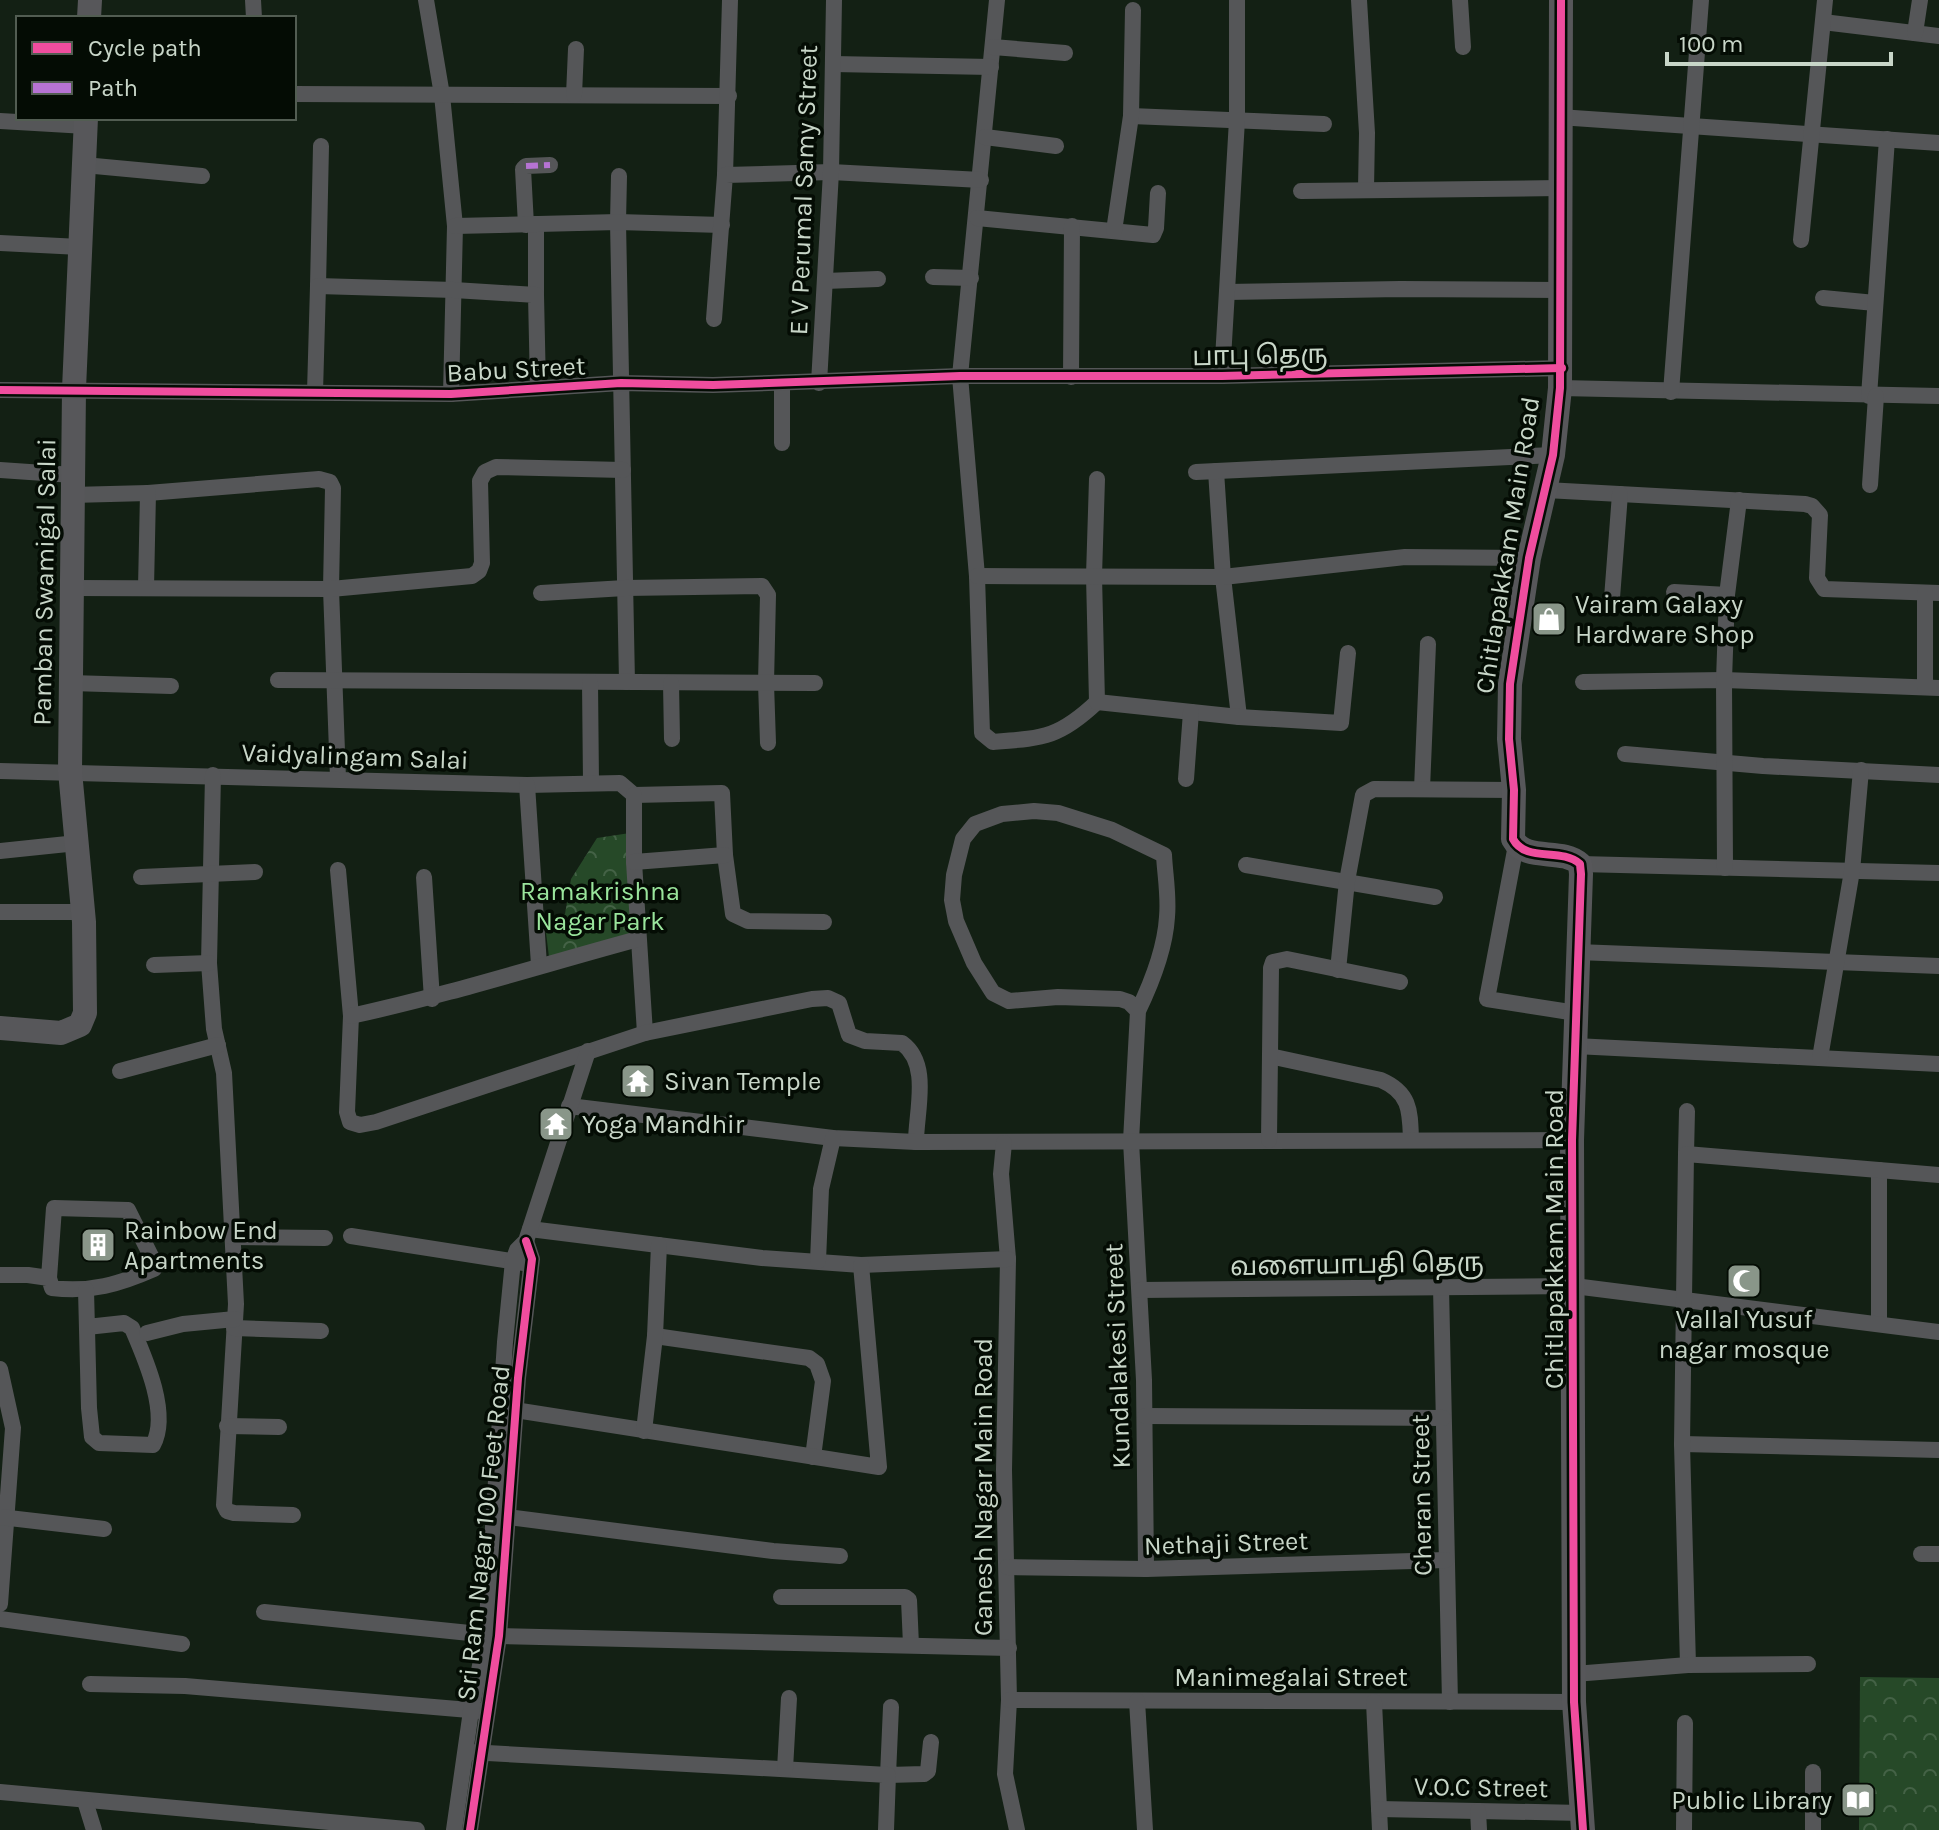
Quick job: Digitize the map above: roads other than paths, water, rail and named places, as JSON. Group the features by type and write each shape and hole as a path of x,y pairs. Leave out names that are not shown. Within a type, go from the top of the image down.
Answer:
{"street":[{"path":"426,0 442,95 455,226 451,394"},
{"path":"714,319 729,96 730,0"},
{"name":"E V Perumal Samy Street","path":"819,383 831,172 834,0"},
{"path":"997,0 960,376 977,576 981,728 993,742 1054,735 1079,719 1097,702 1094,576 1097,479"},
{"path":"1222,376 1237,120 1237,0"},
{"path":"1359,0 1367,133 1366,189"},
{"path":"1460,0 1463,47"},
{"name":"Chitlapakkam Main Road","path":"1516,845 1511,830 1514,790 1509,739 1510,684 1529,558 1553,455 1561,378 1561,0"},
{"path":"1671,392 1701,0"},
{"path":"1801,240 1825,0"},
{"path":"1915,33 1920,0"},
{"path":"1114,231 1131,116 1133,10"},
{"path":"1823,22 1939,36"},
{"path":"993,47 1065,53"},
{"path":"574,95 576,49"},
{"path":"833,64 991,67"},
{"path":"296,94 729,96"},
{"path":"1131,116 1324,124"},
{"path":"1559,117 1939,143"},
{"path":"0,121 86,122"},
{"name":"Pamban Swamigal Salai","path":"0,1028 61,1033 80,1025 85,1013 83,912 70,771 74,389 86,122"},
{"path":"985,137 1056,146"},
{"path":"1870,485 1875,303 1887,139"},
{"path":"315,392 321,146"},
{"path":"84,165 202,176"},
{"path":"538,388 536,295 523,169 526,166 550,165"},
{"path":"725,175 831,172 981,180"},
{"path":"619,176 627,682"},
{"path":"1301,191 1560,188"},
{"path":"977,218 1150,235 1155,233 1158,193"},
{"path":"455,226 618,222 722,225"},
{"path":"1071,377 1072,226"},
{"path":"0,243 80,247"},
{"path":"933,277 971,278"},
{"path":"825,281 878,279"},
{"path":"318,286 536,295"},
{"path":"1227,292 1561,290"},
{"path":"1823,298 1875,303"},
{"name":"பாபு தெரு","path":"960,376 1561,378 1671,392 1939,396"},
{"name":"Babu Street","path":"0,390 451,394 621,383 782,384 960,376"},
{"path":"782,384 782,443"},
{"path":"1196,472 1553,455"},
{"path":"73,588 331,589 472,576 479,571 482,563 480,481 485,472 496,467 623,470"},
{"path":"0,470 73,485 148,493 327,480 333,488 331,589 338,778"},
{"path":"1216,471 1223,577 1239,717"},
{"path":"1546,490 1805,504 1817,510 1821,523 1817,578 1824,589 1932,593 1932,687 1724,680 1583,682"},
{"path":"146,588 148,493"},
{"path":"1612,598 1620,494"},
{"path":"1725,868 1727,595 1739,500"},
{"path":"977,576 1223,577 1405,557 1529,558"},
{"path":"541,593 762,586 768,595 768,743"},
{"path":"1674,592 1727,595"},
{"path":"1422,789 1428,644"},
{"path":"1097,702 1239,717 1341,723 1348,653"},
{"path":"278,680 815,683"},
{"path":"590,682 591,783"},
{"path":"71,683 171,686"},
{"path":"671,683 672,739"},
{"path":"1186,779 1191,712"},
{"path":"1625,754 1939,775"},
{"path":"1820,1058 1852,871 1861,770"},
{"name":"Vaidyalingam Salai","path":"0,771 527,785 620,783 634,795 722,793 725,855"},
{"path":"213,775 209,963 224,1073 234,1324 224,1505 227,1511 293,1515"},
{"path":"527,785 539,965"},
{"path":"1338,970 1347,881 1363,795 1374,789 1514,790"},
{"path":"634,795 634,862 645,1033"},
{"path":"1034,811 1058,813 1112,830 1164,855 1165,935 1138,1011 1129,1002 1120,999 1058,997 1009,1001 993,993 961,938 952,900 954,875 963,839 975,824 1002,814 1034,811"},
{"path":"0,851 77,843"},
{"path":"1576,1013 1487,999 1516,845 1529,852 1571,857 1580,864 1939,873"},
{"path":"634,862 725,855 730,905 737,918 748,921 824,922"},
{"name":"Chitlapakkam Main Road","path":"1580,864 1572,1140 1574,1702 1583,1822"},
{"path":"1246,865 1435,897"},
{"path":"338,870 351,1016 347,1112 350,1122 360,1125 645,1033 828,998 839,1003 849,1035 865,1041 902,1043 915,1056 919,1073 916,1142"},
{"path":"141,877 255,872"},
{"path":"424,877 432,999"},
{"path":"0,912 83,912"},
{"path":"351,1016 432,999 539,965 638,939"},
{"path":"1577,952 1939,966"},
{"path":"1269,1140 1273,962 1287,959 1400,982"},
{"path":"154,965 209,963"},
{"name":"Kundalakesi Street","path":"1138,1011 1131,1141 1145,1416 1146,1569"},
{"path":"120,1071 218,1045"},
{"path":"1575,1046 1939,1064"},
{"path":"588,1051 528,1235 861,1265 1008,1259"},
{"path":"1270,1056 1392,1085 1402,1094 1409,1108 1411,1140"},
{"path":"569,1106 833,1138 916,1142 1572,1140"},
{"path":"1687,1111 1682,1444 1688,1665"},
{"path":"818,1261 821,1189 833,1138"},
{"name":"Ganesh Nagar Main Road","path":"1004,1143 1001,1174 1008,1259 1004,1470 1009,1648 1005,1774 1017,1830"},
{"path":"1686,1154 1939,1175"},
{"path":"1879,1170 1879,1324"},
{"path":"53,1209 128,1210 155,1264 154,1269 104,1288 51,1288 49,1278 53,1209"},
{"name":"Sri Ram Nagar 100 Feet Road","path":"454,1830 493,1635 509,1409 513,1261 528,1235"},
{"name":"Sri Ram Nagar 100 Feet Road","path":"509,1409 531,1264 528,1235"},
{"path":"351,1236 531,1264"},
{"path":"232,1237 325,1238"},
{"path":"644,1431 655,1336 659,1245"},
{"path":"509,1409 879,1467 861,1265"},
{"path":"0,1275 49,1278"},
{"name":"வளையாபதி தெரு","path":"1140,1290 1574,1286 1939,1332"},
{"name":"Cheran Street","path":"1441,1287 1450,1702"},
{"path":"86,1290 87,1327 92,1437 99,1443 153,1445 156,1440 157,1397 132,1328 124,1323 87,1327"},
{"path":"147,1333 173,1325 234,1324 321,1331"},
{"path":"655,1336 809,1358 817,1364 823,1381 813,1457"},
{"path":"0,1369 13,1428 0,1604"},
{"path":"1145,1416 1443,1418"},
{"path":"227,1426 279,1427"},
{"path":"1682,1444 1939,1450"},
{"path":"502,1516 773,1551 840,1556"},
{"path":"4,1518 104,1529"},
{"path":"1921,1554 1939,1554"},
{"name":"Nethaji Street","path":"1007,1567 1146,1569 1446,1560"},
{"path":"781,1597 905,1597 911,1607 911,1645"},
{"path":"264,1612 493,1635 1009,1648"},
{"path":"0,1619 182,1644"},
{"path":"1574,1674 1688,1665 1808,1664"},
{"path":"90,1684 185,1686 479,1711"},
{"path":"785,1769 789,1698"},
{"name":"Manimegalai Street","path":"1009,1700 1574,1702"},
{"path":"1137,1701 1145,1830"},
{"path":"1374,1702 1380,1830"},
{"path":"886,1830 891,1707"},
{"path":"1684,1830 1685,1723"},
{"path":"472,1752 888,1775 924,1774 928,1771 931,1742"},
{"name":"Sri Ram Nagar 100 Feet Road","path":"470,1830 472,1752"},
{"path":"1813,1772 1813,1830"},
{"path":"0,1792 417,1830"},
{"path":"85,1801 94,1830"},
{"name":"V.O.C Street","path":"1379,1809 1478,1811 1583,1822"},
{"path":"1478,1811 1479,1830"}],"place":[{"name":"Vairam Galaxy Hardware Shop","path":"1549,619"},
{"name":"Sivan Temple","path":"638,1081"},
{"name":"Yoga Mandhir","path":"556,1124"},
{"name":"Rainbow End Apartments","path":"98,1245"},
{"name":"Vallal Yusuf nagar mosque","path":"1744,1281"},
{"name":"Public Library","path":"1858,1800"}],"park label":[{"name":"Ramakrishna Nagar Park","path":"600,906"}]}
